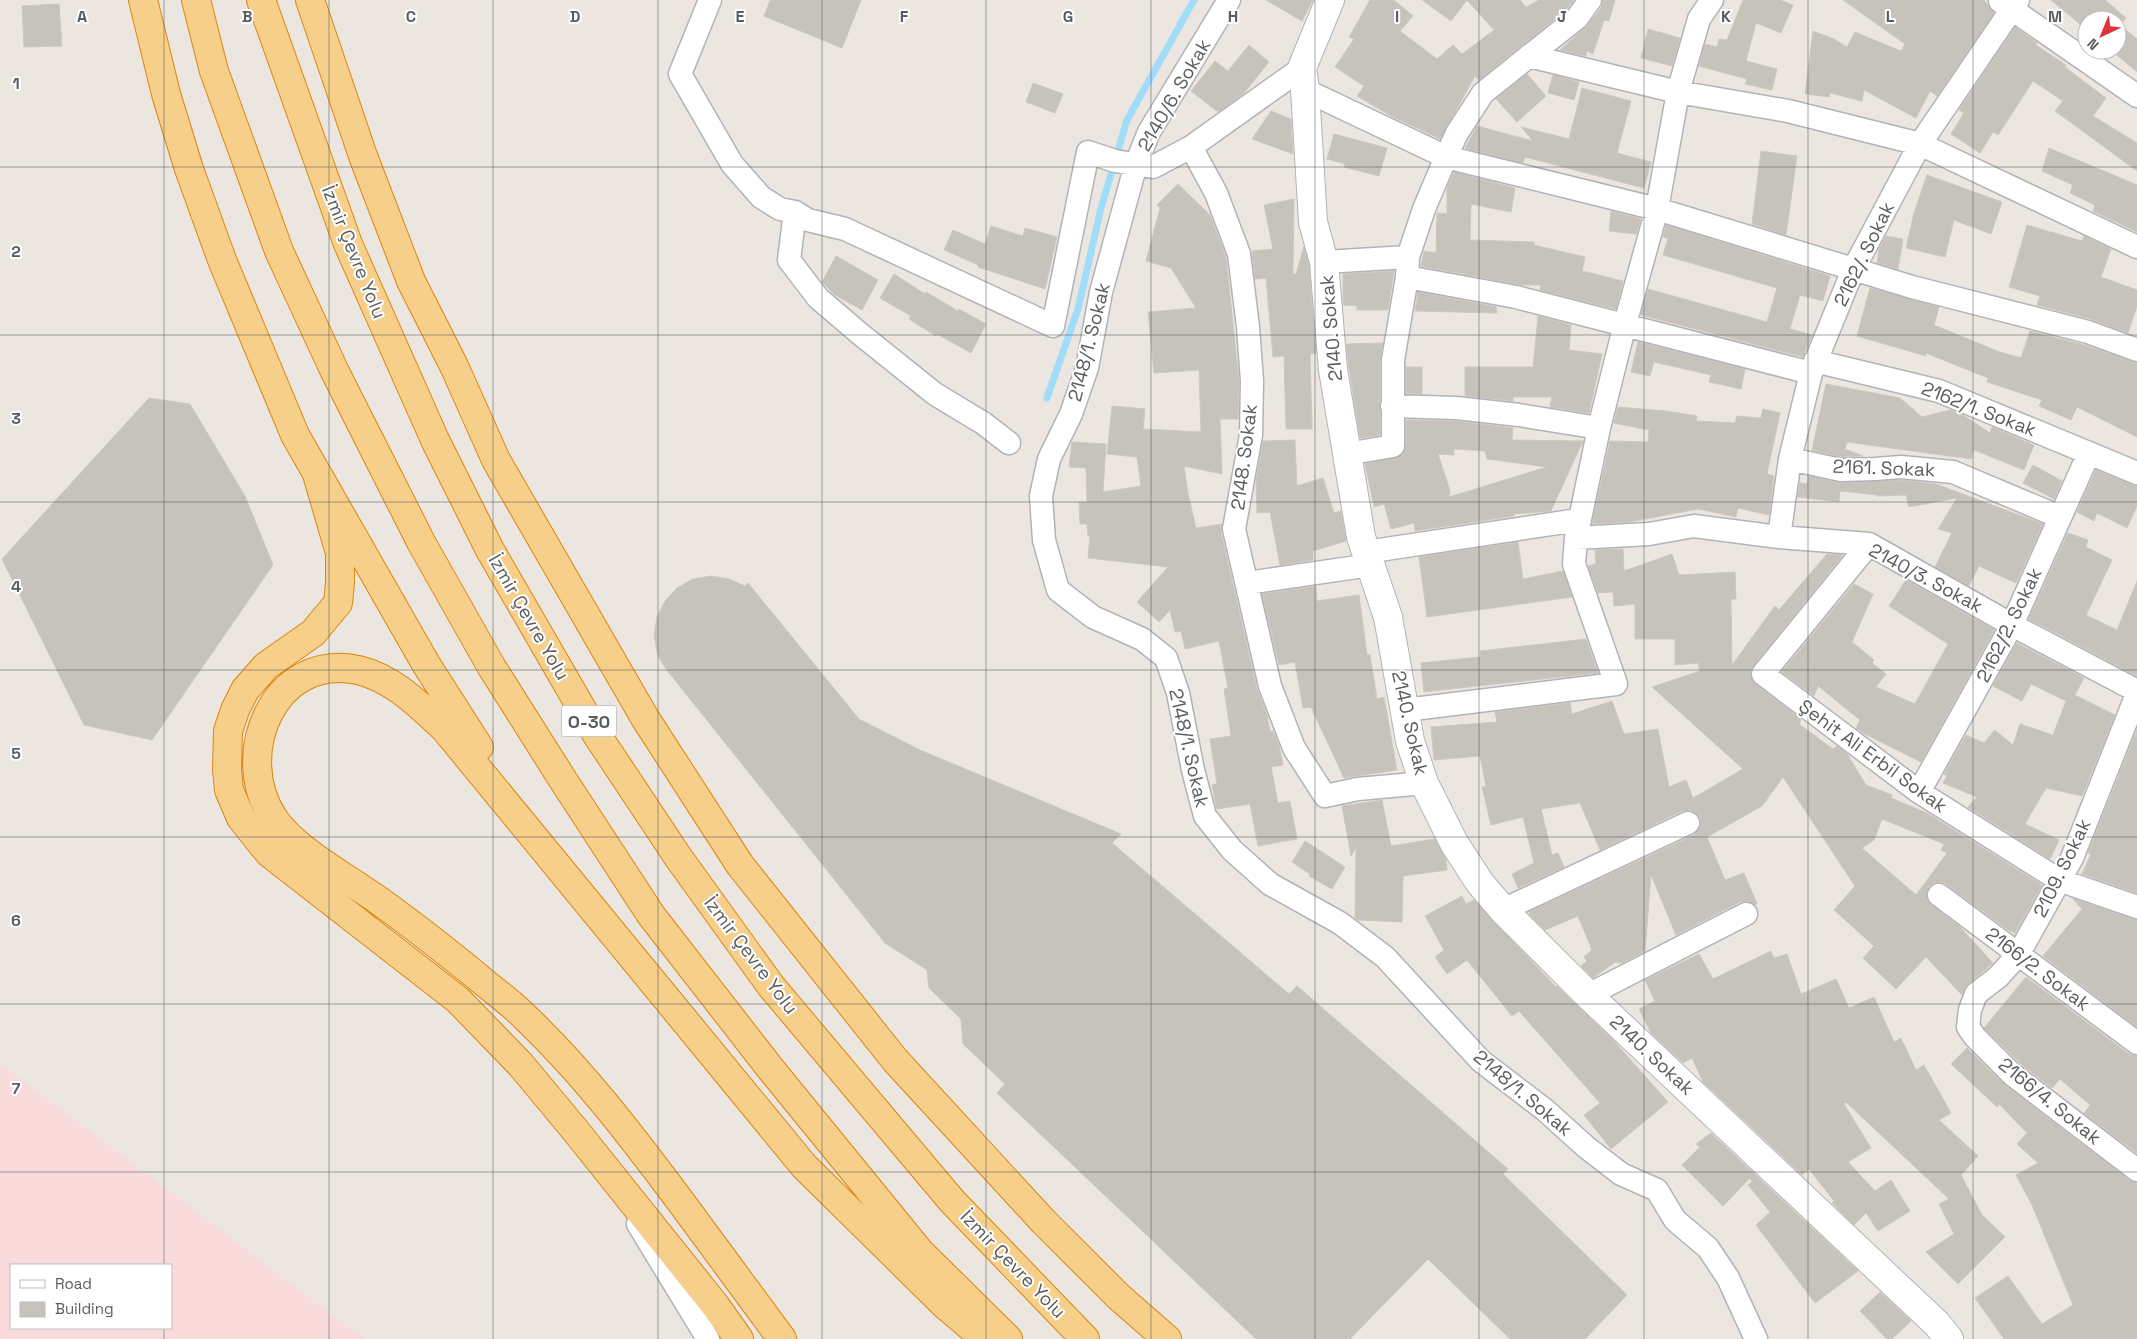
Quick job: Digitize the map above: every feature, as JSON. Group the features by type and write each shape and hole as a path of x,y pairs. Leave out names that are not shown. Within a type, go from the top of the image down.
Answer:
{"highway":[{"path":"143,0 166,94 189,169 222,260 295,435 426,664 537,840"},
{"name":"O-30","path":"196,0 214,71 283,260 335,372 417,534 491,666 651,915 770,1068 920,1252 1008,1339"},
{"name":"İzmir Çevre Yolu","path":"261,0 348,244 434,440 490,550 597,735 678,857 771,986 952,1201 1085,1339"},
{"path":"310,0 363,156 411,281 454,366 496,460 551,558 650,726 740,865 895,1060 1044,1221 1119,1297 1167,1339"},
{"path":"317,474 340,553 338,603 313,633 266,666 245,690 228,731 227,747 229,790 241,818 269,853 458,1000 521,1065 715,1305 739,1339"},
{"path":"782,1339 627,1129 565,1057 522,1014 439,945 303,848 274,819 266,805 256,770 257,746 262,723 278,698 300,678 328,669 356,670 382,679 413,699 445,728 804,1166 944,1304 985,1339"}],"street":[{"path":"710,0 680,74 732,164 761,197 780,208 795,212 808,220 854,233 1053,326 1088,152 1115,161 1153,167 1191,147 1303,79 1446,158 1657,209 1853,270 2088,332 2137,350"},
{"name":"2140/6. Sokak","path":"1136,164 1150,132 1229,0"},
{"name":"2140. Sokak","path":"1330,0 1303,79 1313,222 1324,262 1333,370 1361,537 1388,617 1410,741 1424,783 1454,843 1480,883 1503,910 1588,996 1937,1324 1949,1339"},
{"path":"1346,454 1393,446 1393,360 1407,267 1424,208 1457,133 1483,93 1577,18 1590,0"},
{"path":"1405,710 1616,684 1574,564 1577,529 1599,428 1625,324 1657,209 1678,92 1699,20 1712,0"},
{"path":"2010,3 2137,96"},
{"name":"2162/. Sokak","path":"1779,538 1790,459 1813,367 1853,270 1920,144 2010,3"},
{"path":"1530,56 1678,92 1788,111 1920,144 2137,247"},
{"name":"2148. Sokak","path":"1191,147 1216,193 1239,254 1248,327 1252,381 1251,435 1234,529 1270,686 1294,748 1325,796 1358,789 1424,783"},
{"name":"2148/1. Sokak","path":"1136,164 1101,292 1087,368 1071,414 1049,459 1041,496 1044,540 1058,590 1093,617 1142,640 1166,658 1178,693 1193,770 1205,816 1232,850 1270,884 1340,923 1385,957 1481,1061 1545,1110 1586,1148 1621,1174 1657,1190 1675,1220 1708,1248 1728,1278 1756,1339"},
{"path":"795,212 788,260 818,298 935,394 983,423 1009,443"},
{"name":"2162/1. Sokak","path":"1324,262 1407,267 1625,324 1813,367 1939,391 2137,473"},
{"path":"1392,406 1456,408 1519,415 1599,428"},
{"name":"2162/2. Sokak","path":"1919,792 2012,625 2089,453"},
{"name":"2161. Sokak","path":"1790,459 1841,470 1875,470 1901,467 1953,472 2060,516"},
{"name":"2140/3. Sokak","path":"1247,583 1369,558 1577,529 1649,534 1694,526 1779,538 1869,544 2137,693"},
{"name":"Şehit Ali Erbil Sokak","path":"1869,544 1762,674 1919,792 2060,880 2137,907"},
{"name":"2109. Sokak","path":"1968,1027 1970,1010 1976,994 1998,977 2018,955 2072,858 2137,693"},
{"path":"1503,910 1688,823"},
{"name":"2166/2. Sokak","path":"1939,895 2137,1043"},
{"path":"1588,996 1746,914"},
{"name":"2166/4. Sokak","path":"1968,1027 1975,1037 2013,1074 2137,1170"},
{"path":"575,1130 634,1218 708,1339"}],"shaded area":[{"path":"0,1063 364,1339 0,1339"}],"building":[{"path":"770,0 861,0 842,48 764,16"},
{"path":"1266,0 1313,0 1302,21"},
{"path":"1370,0 1394,0 1413,16 1400,31 1437,59 1453,45 1462,54 1494,30 1467,0 1520,0 1526,7 1539,0 1574,0 1567,9 1479,80 1475,76 1440,139 1391,116 1357,96 1364,86 1335,67 1354,39 1349,37"},
{"path":"1422,0 1467,0 1451,21"},
{"path":"1603,0 1615,0 1609,21 1604,20 1593,54 1587,51 1586,56 1560,50 1587,26 1601,8"},
{"path":"1743,0 1780,0 1793,5 1781,33 1756,23 1746,61 1777,69 1772,90 1745,84 1747,79 1699,66 1705,44 1717,47 1719,39 1727,40"},
{"path":"1843,0 1984,0 1994,13 1937,96 1930,91 1916,118 1864,90 1862,101 1830,93 1829,97 1805,94 1813,31 1834,39 1847,47 1855,32 1901,51 1905,44"},
{"path":"2051,0 2105,0 2117,10 2077,10 2077,22"},
{"path":"59,4 62,46 24,47 22,6"},
{"path":"2015,27 2106,98 2093,116 2137,143 2137,171 2055,111 2063,101 2033,81 1998,135 1993,132 1980,153 1951,134 1964,113 1959,110"},
{"path":"1648,29 1680,38 1672,66 1641,58"},
{"path":"2127,31 2137,39 2137,72 2123,60 2127,60"},
{"path":"1249,45 1269,62 1244,93 1218,112 1191,91 1215,61 1228,71"},
{"path":"1527,74 1546,96 1517,122 1496,99"},
{"path":"1553,75 1579,82 1574,100 1548,93"},
{"path":"1033,83 1063,94 1055,113 1026,102"},
{"path":"1582,88 1631,101 1617,153 1651,162 1644,188 1525,157 1523,163 1465,148 1477,126 1533,141 1521,127 1569,139"},
{"path":"1271,111 1291,119 1293,154 1252,139"},
{"path":"1334,134 1387,148 1379,176 1344,167 1345,164 1327,159"},
{"path":"2049,148 2137,185 2137,232 2093,211 2095,205 2070,193 2073,185 2042,171"},
{"path":"1761,151 1797,156 1786,235 1752,224"},
{"path":"1454,172 1515,188 1511,212 1471,204 1470,240 1534,242 1534,245 1585,257 1582,271 1623,281 1616,309 1540,290 1541,285 1521,285 1421,266 1424,251 1436,253 1437,213 1447,214 1447,188"},
{"path":"1927,175 2002,202 1991,234 1954,220 1945,257 1906,248 1914,213"},
{"path":"1178,184 1210,215 1226,257 1239,381 1238,419 1220,419 1222,474 1184,466 1188,493 1196,528 1222,524 1221,532 1257,689 1267,715 1270,732 1273,731 1279,745 1283,765 1271,767 1278,803 1290,801 1297,839 1258,846 1250,804 1217,809 1215,802 1212,785 1217,784 1210,739 1231,736 1224,689 1228,688 1219,641 1185,649 1181,631 1175,632 1170,610 1159,622 1137,602 1168,567 1088,558 1090,536 1088,536 1087,524 1080,524 1079,502 1087,502 1086,468 1069,467 1072,442 1106,444 1103,492 1141,486 1137,457 1107,454 1112,406 1145,409 1143,429 1201,432 1199,370 1154,373 1148,312 1196,308 1171,268 1146,261 1160,208 1157,205"},
{"path":"1294,199 1293,274 1296,274 1304,246 1309,265 1316,353 1310,354 1312,429 1286,429 1284,356 1273,357 1266,278 1255,279 1252,251 1273,249 1264,205"},
{"path":"1611,211 1641,219 1636,234 1609,231"},
{"path":"1666,225 1830,276 1823,301 1800,295 1790,329 1812,335 1803,357 1641,315 1648,289 1767,322 1777,288 1663,255 1668,238 1663,237"},
{"path":"2027,225 2082,241 2084,236 2111,249 2101,277 2137,290 2137,306 2128,333 2091,319 2037,305 2040,296 2009,287"},
{"path":"991,226 1023,236 1025,228 1057,237 1045,289 978,267 978,265 944,250 953,230 985,244"},
{"path":"1886,236 1903,239 1898,269 1877,263 1879,249"},
{"path":"836,256 878,280 862,310 835,295 822,282"},
{"path":"1394,271 1388,310 1357,310 1357,306 1343,305 1343,274"},
{"path":"894,274 925,294 926,292 958,311 959,309 986,324 971,353 937,334 936,336 909,319 911,316 880,298"},
{"path":"1870,288 1939,307 1934,325 1997,351 2021,358 2030,331 2084,345 2137,363 2137,437 2077,407 2071,420 2039,406 2042,400 1987,382 1988,378 1926,353 1926,356 1857,336"},
{"path":"1418,292 1496,307 1497,313 1415,311"},
{"path":"1538,316 1571,325 1569,350 1602,354 1589,413 1550,407 1552,397 1513,397 1513,401 1465,396 1465,367 1533,367"},
{"path":"1638,342 1745,369 1741,389 1709,382 1711,375 1654,362 1650,376 1631,372"},
{"path":"1383,343 1380,360 1380,435 1360,438 1346,344"},
{"path":"1406,367 1422,367 1422,394 1406,393"},
{"path":"1826,384 1900,398 1922,417 1950,410 1963,415 1990,433 1992,427 2034,445 2024,470 1974,450 1971,459 1847,442 1845,449 1863,456 1842,457 1812,450"},
{"path":"149,398 190,404 245,496 273,565 152,740 84,725 2,559"},
{"path":"1618,407 1697,416 1696,421 1735,423 1737,416 1761,418 1763,409 1780,413 1767,474 1774,476 1769,515 1738,508 1736,517 1698,509 1629,522 1592,524 1610,441 1648,442 1649,430 1614,423"},
{"path":"1406,420 1455,421 1513,428 1512,440 1583,441 1551,511 1514,514 1514,516 1415,531 1414,523 1391,529 1384,504 1374,507 1365,464 1401,456 1406,446","holes":["1454,449 1485,451 1487,459 1547,467 1449,497 1450,491 1438,454 1454,455"]},
{"path":"1295,440 1297,486 1323,478 1334,513 1341,511 1346,541 1313,551 1313,560 1280,565 1270,512 1257,513 1256,482 1263,441"},
{"path":"2033,465 2062,481 2054,499 2023,483"},
{"path":"2096,470 2137,486 2137,506 2127,528 2097,513 2094,521 2077,512"},
{"path":"1808,476 1841,483 1901,480 1936,484 2043,524 2016,583 1979,566 1969,586 1935,567 1952,533 1938,529 1957,498 1909,507 1906,495 1877,496 1840,491 1839,502 1798,497 1800,483 1807,484"},
{"path":"2068,533 2088,540 2086,547 2112,560 2086,615 2117,630 2137,581 2137,676 2029,619"},
{"path":"1518,542 1523,579 1563,571 1572,597 1427,617 1419,557"},
{"path":"1623,549 1624,571 1672,554 1679,575 1735,572 1736,599 1731,599 1732,665 1775,606 1779,610 1827,554 1843,555 1753,666 1750,672 1751,678 1755,684 1801,719 1799,724 1833,749 1837,746 1847,754 1866,785 1892,795 1891,798 1927,813 2042,885 2015,933 2008,930 1946,884 1941,882 1934,883 1929,887 1926,894 1927,900 1931,905 1959,926 1993,963 1968,984 1962,995 1926,957 1896,989 1863,958 1874,946 1834,910 1855,886 1783,777 1762,806 1707,837 1725,880 1744,873 1757,904 1755,905 1747,901 1740,902 1676,935 1651,875 1645,951 1622,963 1615,962 1593,978 1581,966 1587,961 1584,957 1592,950 1578,916 1545,930 1530,915 1529,912 1694,835 1701,825 1700,817 1690,810 1682,811 1600,850 1580,803 1541,809 1552,855 1558,853 1564,867 1518,888 1512,874 1534,863 1523,817 1491,825 1482,787 1486,786 1480,756 1434,760 1431,727 1497,722 1495,712 1570,703 1572,714 1612,701 1624,734 1658,729 1669,787 1686,780 1693,798 1743,769 1652,687 1700,671 1698,663 1675,665 1675,639 1635,639 1635,604 1614,606 1613,592 1598,593 1588,566 1596,564 1595,550","holes":["1882,819 1944,844 1941,850 1947,853 1916,895 1862,848 1874,840"]},
{"path":"711,576 729,579 745,586 748,583 859,719 920,750 1121,834 1112,843 1289,994 1297,986 1508,1169 1503,1174 1627,1295 1585,1339 1510,1339 1428,1259 1350,1339 1256,1339 997,1093 1005,1084 963,1044 961,1019 929,988 927,970 885,943 666,669 658,656 654,635 657,617 665,601 677,588 693,579"},
{"path":"1906,580 1994,630 1921,762 1856,728 1860,720 1818,686 1814,696 1782,672 1854,584 1873,594 1852,642 1874,660 1872,663 1886,674 1876,687 1915,704 1948,644 1889,606"},
{"path":"1316,586 1317,601 1359,595 1367,655 1370,655 1377,699 1384,697 1397,770 1344,778 1311,707 1303,708 1295,662 1279,665 1262,594"},
{"path":"1586,639 1598,673 1424,692 1421,663 1481,657 1480,651"},
{"path":"2017,643 2084,678 2075,695 2115,715 2082,796 2046,788 2025,824 2059,840 2050,859 1968,807 1977,797 1943,783 1947,776 1944,774 1966,735 1984,743 1995,730 2013,745 2020,724 2053,735 2066,701 2031,684 2022,701 1993,686"},
{"path":"2137,730 2137,893 2082,874 2091,854 2088,853"},
{"path":"1382,800 1391,846 1435,839 1446,859 1447,870 1403,876 1402,922 1358,920 1355,918 1356,848 1351,856 1342,806"},
{"path":"1305,841 1345,867 1332,889 1309,876 1310,874 1292,862"},
{"path":"1462,896 1466,904 1474,900 1556,987 1613,1040 1668,1102 1611,1149 1584,1115 1600,1103 1519,1011 1512,1016 1467,960 1447,974 1435,957 1444,950 1425,916"},
{"path":"2072,898 2137,920 2137,1027 2043,956 2082,909"},
{"path":"1771,951 1774,958 1787,954 1801,994 1836,979 1849,1008 1874,997 1894,1042 1901,1038 1916,1070 1924,1065 1951,1113 1939,1120 1978,1156 1961,1175 1982,1215 2005,1237 1958,1284 1926,1252 1954,1234 1939,1204 1949,1199 1846,1102 1844,1104 1871,1148 1848,1162 1875,1191 1891,1180 1910,1211 1878,1231 1866,1213 1854,1225 1832,1203 1834,1201 1809,1169 1802,1175 1703,1082 1692,1058 1683,1063 1651,1033 1639,1009 1655,1001 1645,980 1699,954 1713,979"},
{"path":"2026,977 2129,1054 2137,1056 2137,1153 2084,1113 2090,1105 2060,1079 2052,1088 2022,1065 1984,1028"},
{"path":"1967,1048 2005,1085 2129,1180 2137,1183 2137,1339 2004,1339 1975,1298 2008,1276 2042,1324 2073,1305 2032,1205 2016,1175 2038,1163 2017,1144 2027,1133 1999,1104 1997,1107 1951,1064"},
{"path":"1711,1133 1858,1271 1815,1303 1756,1225 1770,1212 1748,1185 1752,1182 1750,1178 1723,1206 1682,1165 1700,1147 1696,1144"},
{"path":"1880,1292 1911,1321 1892,1339 1887,1339 1860,1311"}],"waterway":[{"path":"1047,398 1078,309 1101,208 1127,120 1194,0"}]}
